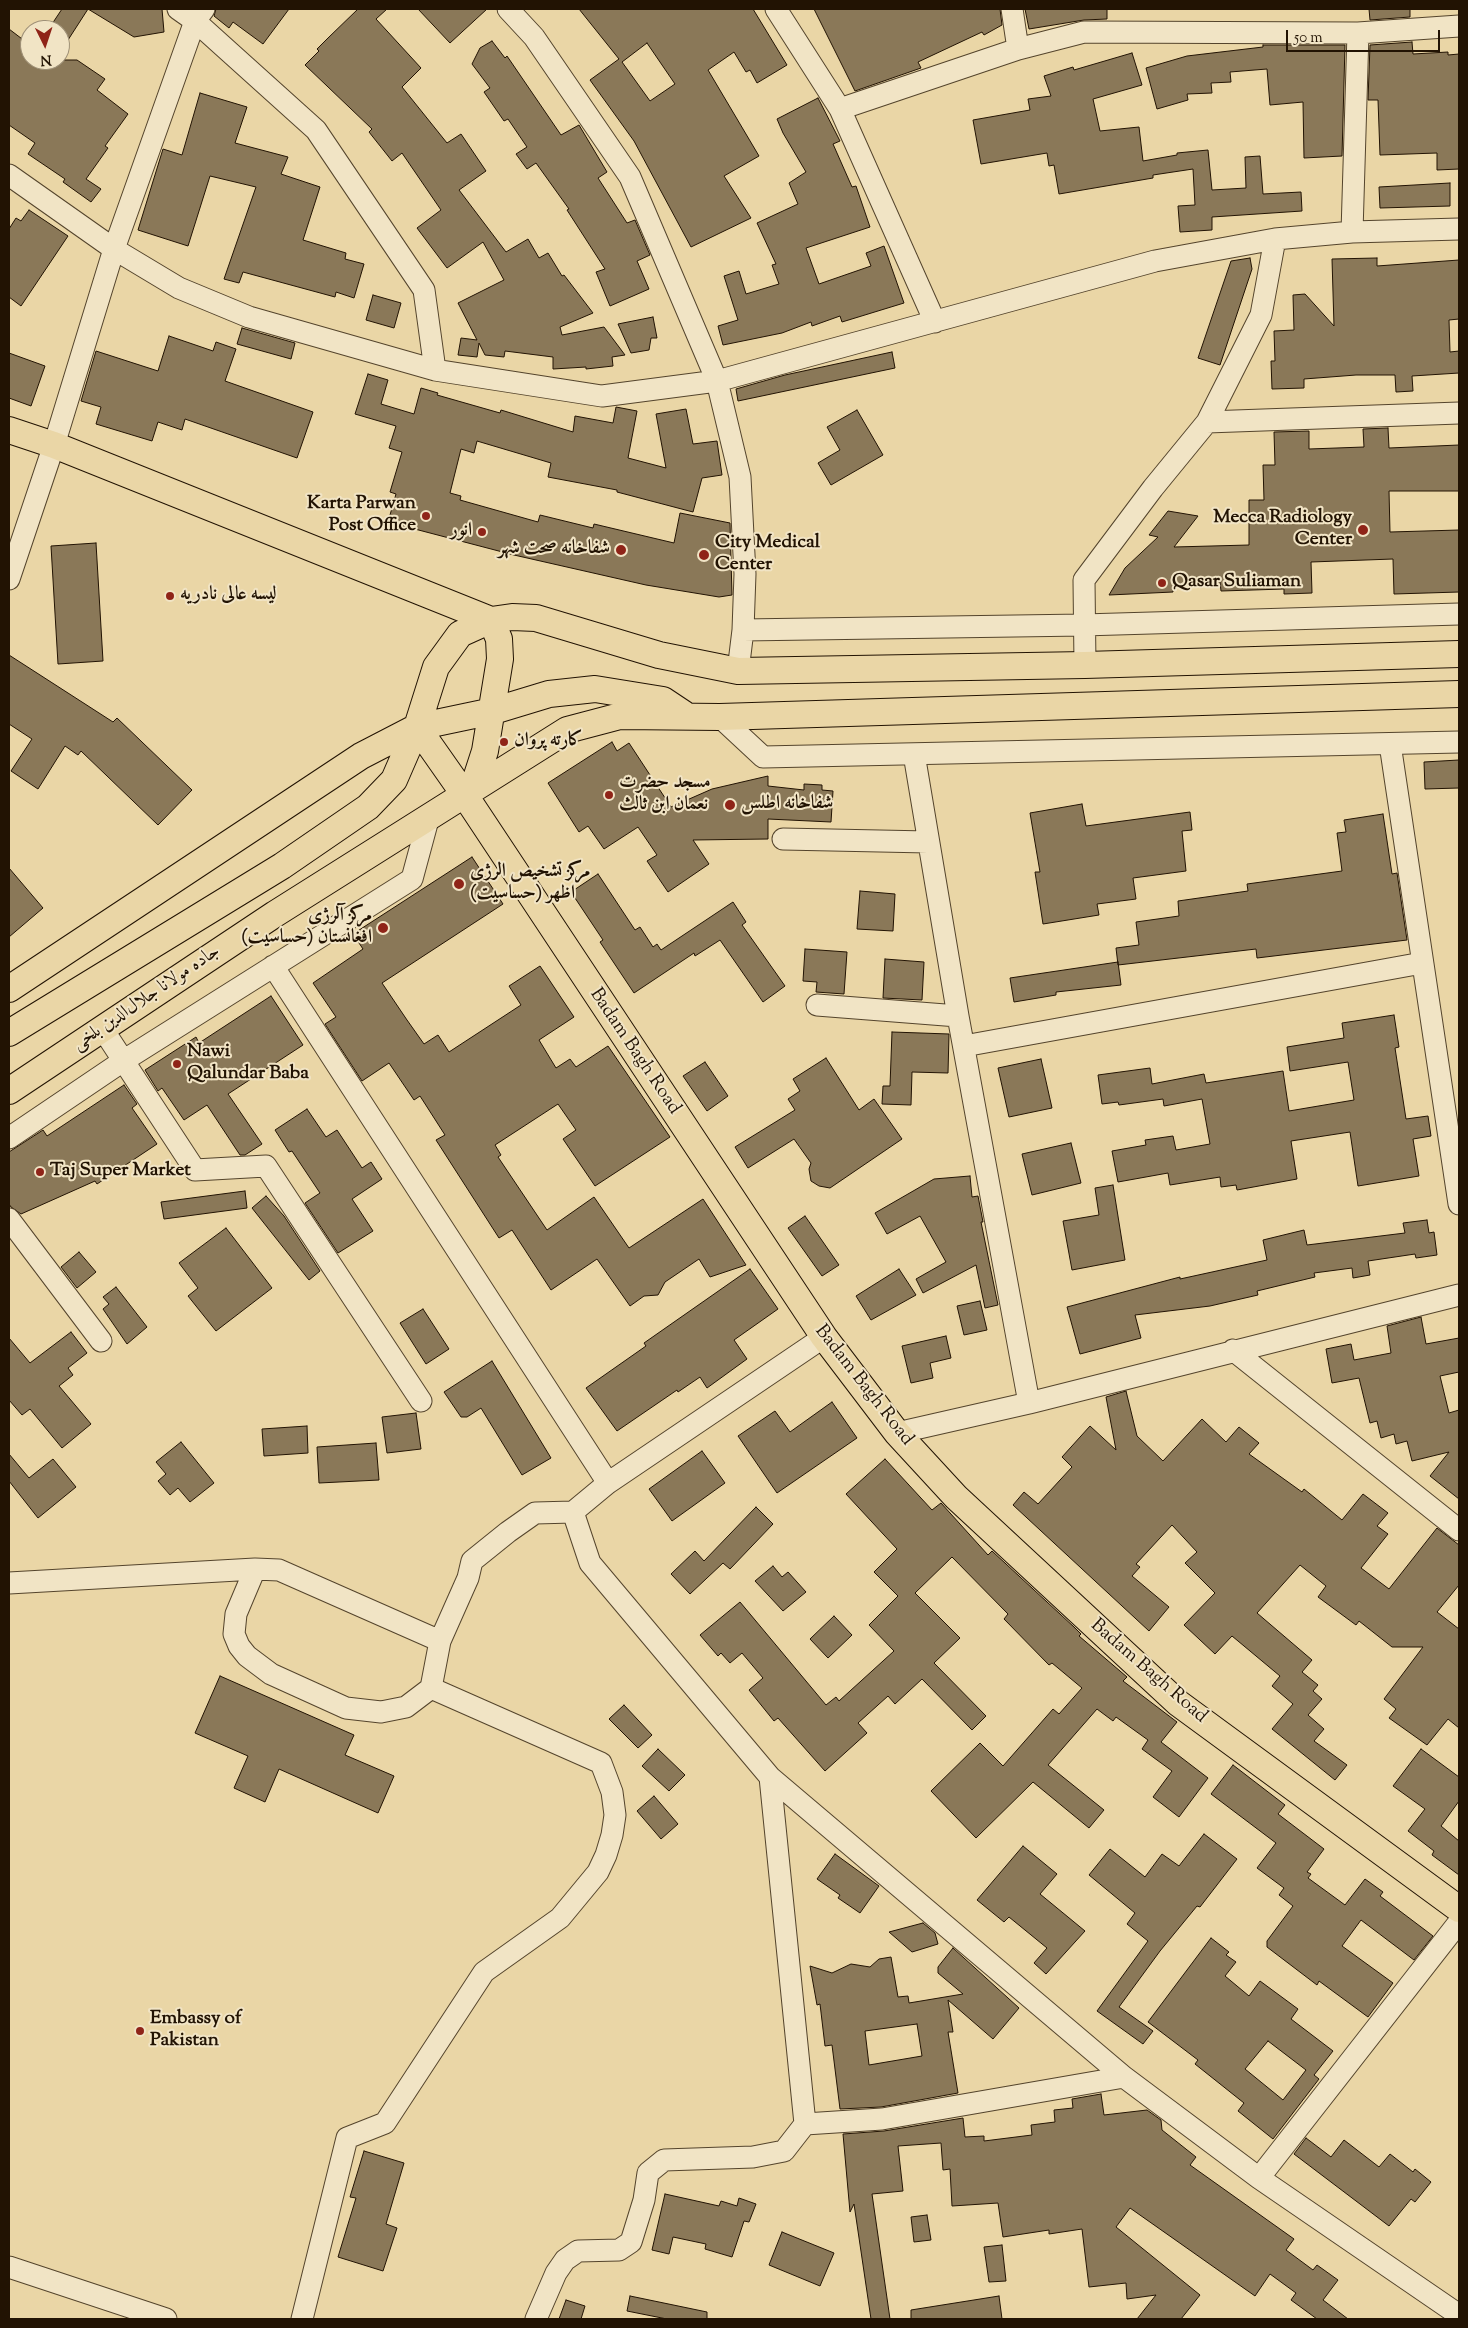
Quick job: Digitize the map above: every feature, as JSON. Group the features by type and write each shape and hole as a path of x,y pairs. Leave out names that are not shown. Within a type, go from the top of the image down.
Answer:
{"main road":[{"path":"9,430 54,445 491,620 512,617 536,618 659,655 738,671 1085,666 1459,654"},
{"path":"468,791 485,751 500,659 499,639 491,620"},
{"name":"جاده مولانا جلال‌الدین بلخی","path":"9,1034 282,866 368,807 394,780 417,727 436,667 460,634 491,620"},
{"path":"9,989 361,756 417,727 493,711 549,694 595,689 663,700 690,717"},
{"name":"جاده مولانا جلال‌الدین بلخی","path":"9,1091 274,914 568,730 620,716 720,717 1459,694"},
{"name":"Badam Bagh Road","path":"417,727 468,791 824,1337 897,1433 956,1497 1178,1703 1459,1909"}],"street":[{"path":"178,9 199,15 316,130 424,290 435,370"},
{"path":"508,9 534,37 630,178 717,381 740,477 745,574 743,630 738,671"},
{"path":"776,9 840,109 935,322"},
{"path":"1012,9 1018,49"},
{"path":"9,578 54,445 114,249 199,15"},
{"path":"840,109 1018,49 1084,32 1358,33 1431,18 1459,26"},
{"path":"1352,232 1358,33"},
{"path":"9,175 114,249 179,288 250,318 435,370 602,396 717,381 1155,261 1275,239 1352,232 1459,229"},
{"path":"1085,666 1083,625 1084,580 1153,488 1207,422 1261,315 1275,239"},
{"path":"1207,422 1459,413"},
{"path":"743,630 1083,625 1459,614"},
{"path":"720,717 763,757 1459,742"},
{"path":"1390,744 1422,963 1452,1122 1459,1204"},
{"path":"914,754 958,1016 1028,1403"},
{"path":"9,1138 123,1061 412,879 429,816"},
{"path":"783,839 928,842"},
{"path":"964,1046 1422,963"},
{"path":"272,966 608,1483"},
{"path":"817,1004 958,1016"},
{"path":"102,1028 195,1170 266,1166 420,1402"},
{"path":"9,1219 101,1341"},
{"path":"897,1433 1028,1403 1233,1350 1459,1295"},
{"path":"255,1569 236,1614 234,1634 247,1656 271,1674 346,1708 381,1712 406,1707 431,1688 440,1641 468,1578 472,1561 535,1513 573,1512 608,1483 824,1337"},
{"path":"1233,1350 1459,1530"},
{"path":"573,1512 590,1564 770,1777 1124,2077 1259,2178 1459,2315"},
{"path":"9,1583 255,1569 279,1570 440,1641"},
{"path":"302,2319 347,2138 384,2123 484,1972 560,1918 598,1872 612,1835 614,1815 612,1792 601,1763 431,1688"},
{"path":"536,2319 556,2273 565,2260 578,2251 620,2250 631,2242 644,2200 648,2173 664,2160 753,2157 784,2151 805,2124 770,1777"},
{"path":"1259,2178 1459,1922"},
{"path":"805,2124 882,2119 1124,2077"},
{"path":"9,2267 166,2319"}],"building":[{"path":"62,9 88,9 70,37 70,20 55,20"},
{"path":"88,9 162,9 164,32 134,37"},
{"path":"216,9 289,9 263,44 233,22 229,28 214,16"},
{"path":"358,9 387,9 376,19 421,68 402,87 447,143 461,134 486,171 459,190 506,252 528,239 539,258 548,253 562,276 564,275 593,313 560,327 562,335 604,327 625,355 612,357 613,366 586,369 586,367 553,369 553,357 505,351 504,357 485,355 479,343 477,357 458,355 461,338 477,340 458,303 504,280 483,242 447,268 417,228 441,210 402,153 392,161 369,132 372,129 305,65 319,51 317,49"},
{"path":"418,9 487,9 450,43"},
{"path":"579,9 753,9 787,65 757,83 750,70 746,72 734,52 708,70 759,156 724,176 751,218 691,247 634,141 590,80 619,59","holes":["647,43 675,84 650,101 622,62"]},
{"path":"814,9 1000,9 1002,25 984,35 982,32 918,62 921,68 855,91"},
{"path":"1025,9 1107,9 1107,19 1084,20 1029,29"},
{"path":"1369,9 1410,9 1410,17 1370,20"},
{"path":"9,29 20,37 20,70 70,70 70,60 77,60 105,79 97,90 128,114 105,146 108,148 86,179 101,189 91,202 63,182 65,179 28,154 35,143 9,125"},
{"path":"492,41 505,58 507,56 561,135 579,125 607,172 598,178 627,223 635,220 650,255 637,261 649,289 610,306 596,272 605,269 567,210 569,209 536,163 527,169 516,154 527,147 508,119 504,121 484,92 490,88 472,64 480,48"},
{"path":"1412,42 1413,54 1448,52 1448,55 1459,54 1459,169 1437,170 1437,153 1380,155 1378,100 1368,100 1370,45"},
{"path":"1263,45 1345,45 1342,156 1304,158 1303,102 1270,105 1267,69 1230,72 1231,82 1211,83 1212,93 1187,94 1188,100 1157,109 1146,68 1187,56 1263,47"},
{"path":"1132,53 1142,85 1093,99 1100,131 1139,127 1143,161 1177,155 1177,153 1208,150 1212,190 1246,188 1245,157 1260,156 1263,194 1301,192 1302,211 1212,217 1212,230 1180,232 1178,206 1195,205 1193,169 1153,175 1153,178 1059,194 1054,165 1049,166 1047,153 981,164 973,120 1030,110 1028,99 1051,96 1044,76 1073,67 1074,70"},
{"path":"200,93 247,107 235,143 288,157 281,174 320,187 303,240 346,253 345,259 364,264 354,298 336,292 335,297 243,272 239,283 224,279 256,187 210,176 188,246 138,230 163,149 182,155"},
{"path":"818,98 840,141 833,144 852,187 856,186 870,227 806,248 819,284 871,266 866,253 884,246 904,303 842,322 840,316 812,326 811,322 782,333 723,345 718,326 738,320 724,276 739,271 746,294 779,284 772,265 776,264 757,223 798,204 789,183 806,172 777,119"},
{"path":"1450,183 1450,206 1380,208 1379,187"},
{"path":"29,210 68,236 21,306 9,297 9,229 16,218 21,221"},
{"path":"1250,258 1252,269 1220,365 1198,358 1231,261"},
{"path":"1377,258 1377,266 1459,260 1459,319 1449,320 1450,352 1459,351 1459,373 1412,376 1413,391 1396,392 1395,375 1356,375 1304,379 1304,388 1272,389 1271,361 1275,361 1274,331 1294,330 1293,295 1305,294 1334,326 1332,259"},
{"path":"373,295 401,303 394,328 366,320"},
{"path":"653,317 657,338 651,338 649,350 631,353 618,324"},
{"path":"242,328 295,343 291,359 237,344"},
{"path":"169,336 213,351 216,342 236,349 225,381 313,412 297,458 185,419 182,430 158,422 152,441 96,424 101,407 81,401 96,351 158,371"},
{"path":"892,352 895,368 738,401 736,389 785,375"},
{"path":"9,353 45,366 31,406 9,398"},
{"path":"368,374 388,380 381,404 414,414 421,388 438,393 437,395 500,413 501,410 573,432 575,416 613,423 616,407 637,411 628,458 666,468 656,414 686,409 693,444 717,441 722,475 702,478 693,512 617,492 617,490 548,477 551,463 477,441 474,453 461,449 450,493 461,496 460,500 538,522 540,515 593,528 594,524 674,543 680,513 730,523 732,595 719,597 646,585 514,555 388,522 396,494 390,492 402,452 389,448 396,426 355,414"},
{"path":"857,410 883,455 831,485 818,463 840,450 827,427"},
{"path":"1388,428 1389,448 1459,445 1459,491 1389,491 1390,532 1459,530 1459,592 1394,594 1393,559 1311,562 1312,593 1284,594 1284,589 1221,591 1220,582 1173,584 1173,592 1109,595 1125,568 1158,537 1149,535 1168,511 1198,516 1174,547 1249,545 1249,500 1264,500 1263,465 1275,465 1274,432 1309,431 1309,449 1364,447 1363,429"},
{"path":"96,543 103,661 58,664 51,546"},
{"path":"9,655 113,722 117,718 192,790 158,825 81,751 78,755 65,746 38,789 11,771 32,739 9,724"},
{"path":"612,742 617,751 629,743 671,807 712,789 768,776 768,786 804,790 804,784 822,785 822,790 833,791 831,822 768,819 768,839 693,840 709,864 668,892 647,861 657,855 638,827 604,849 588,826 579,832 548,783"},
{"path":"1459,760 1459,788 1425,789 1424,762"},
{"path":"1082,804 1086,826 1190,812 1192,830 1182,831 1186,871 1133,878 1136,899 1097,904 1099,915 1043,924 1035,872 1040,872 1030,813"},
{"path":"1383,814 1392,874 1397,873 1407,940 1257,958 1256,949 1118,965 1116,948 1139,945 1136,922 1179,916 1178,901 1248,891 1247,884 1342,871 1337,833 1346,832 1344,820"},
{"path":"472,857 503,904 382,983 407,1020 424,1044 438,1035 449,1052 521,1005 509,986 540,966 574,1017 539,1040 556,1068 570,1059 576,1067 608,1046 670,1137 595,1186 563,1139 576,1130 558,1104 495,1145 501,1155 498,1157 547,1230 594,1197 629,1248 703,1199 746,1265 710,1277 699,1259 665,1282 658,1295 644,1296 630,1306 597,1259 551,1290 512,1230 499,1238 436,1140 445,1135 420,1096 414,1100 389,1063 362,1081 325,1024 336,1017 313,983 363,949 353,934"},
{"path":"9,868 43,908 9,937"},
{"path":"598,874 635,930 640,927 653,947 657,944 661,950 733,902 746,922 742,925 785,986 763,1002 720,940 695,956 694,953 634,993 600,942 603,940 571,892"},
{"path":"860,891 895,894 893,931 857,929"},
{"path":"805,949 847,952 844,994 816,992 817,982 803,981"},
{"path":"885,959 924,962 922,1000 883,998"},
{"path":"1118,962 1121,985 1056,992 1056,995 1014,1002 1010,978"},
{"path":"271,996 303,1045 228,1094 262,1144 245,1155 240,1155 207,1105 184,1120 162,1088 158,1091 145,1070 196,1037 199,1043"},
{"path":"1394,1015 1399,1047 1395,1048 1406,1119 1428,1116 1431,1136 1413,1139 1419,1176 1358,1186 1350,1132 1291,1141 1297,1179 1237,1190 1236,1185 1221,1187 1220,1177 1170,1185 1168,1173 1118,1182 1112,1151 1146,1145 1145,1140 1173,1136 1176,1150 1210,1144 1202,1099 1164,1106 1163,1099 1119,1105 1118,1102 1102,1104 1098,1075 1150,1068 1152,1084 1204,1074 1206,1083 1283,1071 1289,1111 1354,1100 1348,1062 1290,1071 1287,1047 1344,1038 1342,1023"},
{"path":"892,1032 949,1034 948,1073 912,1072 911,1105 882,1104 883,1086 890,1086"},
{"path":"826,1058 859,1110 874,1099 902,1139 830,1188 819,1186 811,1181 809,1169 811,1163 794,1139 748,1168 735,1147 795,1110 788,1099 800,1091 793,1079"},
{"path":"1041,1059 1052,1108 1009,1117 998,1068"},
{"path":"705,1062 728,1096 707,1111 683,1076"},
{"path":"124,1085 137,1104 132,1108 157,1144 97,1184 95,1181 21,1214 11,1207 9,1204 9,1152 43,1130 47,1136"},
{"path":"307,1109 326,1137 337,1130 362,1168 371,1162 382,1179 352,1199 373,1231 338,1253 305,1203 320,1193 292,1151 289,1152 275,1130"},
{"path":"1071,1143 1081,1183 1032,1195 1022,1154"},
{"path":"970,1176 972,1197 978,1196 983,1222 981,1222 998,1305 985,1308 976,1265 923,1293 916,1279 946,1262 920,1216 887,1234 875,1213 934,1179"},
{"path":"1113,1185 1125,1260 1072,1270 1063,1221 1099,1215 1095,1188"},
{"path":"245,1191 247,1208 164,1219 161,1202"},
{"path":"266,1196 284,1216 320,1271 309,1280 252,1208"},
{"path":"805,1216 839,1265 822,1276 788,1228"},
{"path":"1427,1220 1429,1233 1434,1232 1437,1255 1416,1258 1415,1254 1368,1261 1370,1275 1353,1278 1352,1268 1314,1273 1315,1277 1257,1291 1258,1295 1210,1306 1135,1315 1141,1338 1080,1354 1067,1307 1180,1277 1180,1279 1267,1260 1263,1240 1304,1230 1307,1245 1405,1233 1403,1223"},
{"path":"226,1228 272,1288 216,1331 188,1296 198,1288 179,1263"},
{"path":"79,1252 96,1272 77,1288 61,1267"},
{"path":"750,1269 778,1309 734,1340 747,1359 707,1388 700,1377 678,1392 677,1390 617,1431 586,1388 646,1346 644,1343"},
{"path":"899,1269 916,1295 871,1320 856,1296"},
{"path":"116,1287 147,1327 127,1344 103,1309 109,1304 103,1297"},
{"path":"980,1301 987,1330 964,1335 957,1306"},
{"path":"423,1309 449,1349 426,1364 400,1323"},
{"path":"1421,1317 1426,1344 1459,1338 1459,1372 1440,1376 1449,1413 1459,1410 1459,1499 1430,1476 1449,1452 1412,1461 1407,1441 1396,1444 1394,1434 1381,1438 1377,1421 1370,1423 1359,1378 1332,1383 1326,1349 1351,1344 1354,1360 1391,1353 1387,1326"},
{"path":"71,1332 87,1353 68,1368 73,1375 59,1386 91,1424 62,1448 30,1409 22,1415 9,1400 9,1338 30,1363"},
{"path":"946,1336 951,1358 930,1363 933,1378 911,1383 902,1346"},
{"path":"492,1361 551,1458 522,1475 481,1408 467,1417 461,1417 444,1392"},
{"path":"1126,1391 1137,1436 1163,1461 1202,1419 1226,1442 1239,1427 1259,1443 1249,1454 1302,1492 1304,1489 1342,1520 1363,1494 1388,1513 1377,1526 1388,1534 1361,1568 1389,1589 1437,1528 1459,1545 1459,1585 1437,1612 1459,1629 1459,1728 1448,1719 1427,1745 1389,1718 1396,1709 1384,1699 1423,1647 1392,1647 1359,1621 1356,1625 1318,1597 1326,1586 1300,1565 1257,1613 1312,1660 1302,1672 1318,1685 1313,1691 1322,1699 1308,1715 1324,1729 1314,1741 1347,1765 1335,1780 1272,1729 1293,1704 1272,1686 1280,1676 1232,1636 1215,1654 1184,1625 1215,1593 1185,1563 1197,1552 1172,1525 1136,1564 1140,1567 1132,1576 1169,1607 1149,1631 1013,1505 1024,1492 1038,1504 1072,1467 1062,1457 1090,1426 1116,1450 1106,1397"},
{"path":"832,1402 857,1438 777,1493 738,1436 775,1411 790,1432"},
{"path":"416,1413 421,1449 387,1453 382,1417"},
{"path":"307,1426 308,1453 264,1456 262,1429"},
{"path":"181,1442 214,1483 190,1502 178,1488 170,1495 158,1481 166,1474 156,1462"},
{"path":"376,1443 379,1480 319,1483 317,1447"},
{"path":"702,1451 725,1483 672,1521 649,1489"},
{"path":"9,1454 29,1478 53,1459 76,1487 38,1518 9,1481"},
{"path":"885,1459 932,1510 941,1503 988,1555 992,1551 1074,1627 1081,1634 1079,1636 1127,1677 1123,1681 1177,1722 1161,1742 1208,1778 1179,1817 1153,1797 1172,1771 1142,1749 1148,1740 1116,1717 1113,1721 1097,1709 1048,1765 1104,1810 1089,1828 1033,1782 976,1838 931,1791 980,1743 1003,1766 1053,1709 1059,1714 1082,1688 1052,1663 1049,1665 1004,1619 1008,1614 952,1557 915,1593 960,1638 934,1663 986,1716 972,1730 922,1679 895,1704 888,1696 858,1723 867,1733 825,1771 778,1718 774,1721 749,1690 763,1678 742,1653 730,1663 721,1653 718,1656 700,1635 740,1602 826,1705 836,1697 839,1701 894,1651 869,1625 898,1596 874,1572 897,1549 846,1494"},
{"path":"756,1507 773,1524 730,1569 723,1563 690,1594 671,1574 695,1551 704,1561"},
{"path":"773,1566 782,1577 788,1572 806,1592 783,1611 755,1581"},
{"path":"834,1616 852,1635 828,1658 810,1639"},
{"path":"220,1676 354,1735 345,1755 394,1776 378,1813 279,1769 265,1802 234,1788 248,1756 195,1733"},
{"path":"624,1705 652,1735 638,1748 609,1719"},
{"path":"658,1749 685,1775 669,1791 642,1766"},
{"path":"1421,1749 1459,1777 1459,1801 1441,1826 1459,1841 1459,1875 1432,1855 1434,1851 1408,1831 1425,1809 1393,1786"},
{"path":"1233,1765 1285,1805 1278,1814 1324,1849 1307,1872 1311,1874 1308,1878 1345,1905 1365,1879 1383,1892 1380,1896 1433,1936 1414,1960 1361,1920 1342,1946 1393,1983 1368,2017 1319,1981 1317,1985 1267,1947 1267,1941 1293,1906 1279,1895 1284,1888 1257,1868 1276,1843 1211,1794"},
{"path":"654,1796 678,1824 661,1839 637,1811"},
{"path":"1204,1834 1237,1859 1200,1907 1197,1906 1160,1951 1119,2007 1153,2031 1143,2044 1097,2011 1148,1941 1127,1924 1135,1913 1089,1875 1110,1849 1145,1877 1162,1854 1179,1866"},
{"path":"1023,1846 1057,1874 1040,1894 1085,1931 1046,1974 1034,1963 1047,1948 1009,1917 1004,1922 977,1900"},
{"path":"835,1854 879,1886 860,1913 838,1898 840,1895 817,1879"},
{"path":"923,1923 935,1933 938,1944 912,1952 889,1932"},
{"path":"1211,1938 1229,1952 1226,1955 1236,1962 1225,1976 1249,1996 1260,1981 1298,2009 1291,2019 1333,2051 1314,2075 1319,2079 1273,2139 1238,2111 1244,2103 1195,2064 1198,2060 1148,2022","holes":["1268,2041 1306,2070 1283,2100 1245,2069"]},
{"path":"953,1948 1019,2008 993,2039 948,2000 953,2032 948,2032 958,2093 881,2107 840,2109 832,2045 825,2046 820,2004 817,2005 810,1966 832,1973 851,1964 870,1967 879,1959 891,1957 898,1997 908,1996 909,2003 963,1994 938,1973 938,1967","holes":["917,2024 922,2056 869,2065 865,2031"]},
{"path":"1101,2094 1104,2115 1147,2110 1161,2120 1162,2130 1196,2157 1190,2165 1294,2239 1286,2250 1313,2270 1317,2265 1338,2280 1323,2300 1348,2319 1317,2319 1291,2300 1296,2293 1270,2274 1255,2296 1130,2208 1116,2227 1200,2295 1181,2319 1137,2319 1156,2295 1127,2299 1126,2283 1089,2287 1082,2229 1049,2234 1049,2230 1003,2237 998,2203 952,2206 950,2169 943,2170 941,2143 898,2146 903,2191 872,2194 890,2319 871,2319 854,2204 850,2212 843,2134 884,2131 963,2118 965,2137 984,2136 984,2141 1032,2135 1031,2125 1055,2122 1054,2110 1073,2108 1072,2099"},
{"path":"1306,2138 1331,2157 1344,2140 1379,2167 1390,2154 1413,2172 1415,2169 1431,2182 1415,2202 1411,2199 1389,2226 1294,2154"},
{"path":"364,2151 404,2163 386,2224 397,2228 383,2271 338,2257 356,2198 350,2197"},
{"path":"665,2194 719,2206 721,2201 737,2206 739,2198 756,2204 749,2222 744,2221 732,2257 705,2249 706,2244 673,2237 669,2254 652,2250"},
{"path":"927,2215 931,2240 914,2242 911,2217"},
{"path":"782,2232 834,2253 820,2286 769,2265"},
{"path":"1002,2245 1006,2281 989,2282 984,2247"},
{"path":"630,2296 707,2312 707,2319 667,2319 627,2311"},
{"path":"999,2296 1002,2319 911,2319 911,2310"},
{"path":"566,2300 585,2306 581,2319 559,2319"}],"place":[{"name":"Karta Parwan Post Office","path":"426,516"},
{"name":"Mecca Radiology Center","path":"1363,530"},
{"name":"انور","path":"482,532"},
{"name":"شفاخانه صحت شهر","path":"621,550"},
{"name":"City Medical Center","path":"704,555"},
{"name":"Qasar Suliaman","path":"1162,583"},
{"name":"لیسه عالی نادریه","path":"170,596"},
{"name":"کارته پروان","path":"504,742"},
{"name":"مسجد حضرت نعمان ابن ثالث","path":"609,795"},
{"name":"شفاخانه اطلس","path":"730,805"},
{"name":"مرکز تشخیص الرژی (حساسیت) اظهر","path":"459,884"},
{"name":"مرکز آلرژی (حساسیت) افغانستان","path":"383,928"},
{"name":"Nawi Qalundar Baba","path":"177,1064"},
{"name":"Taj Super Market","path":"40,1172"},
{"name":"Embassy of Pakistan","path":"140,2031"}]}
